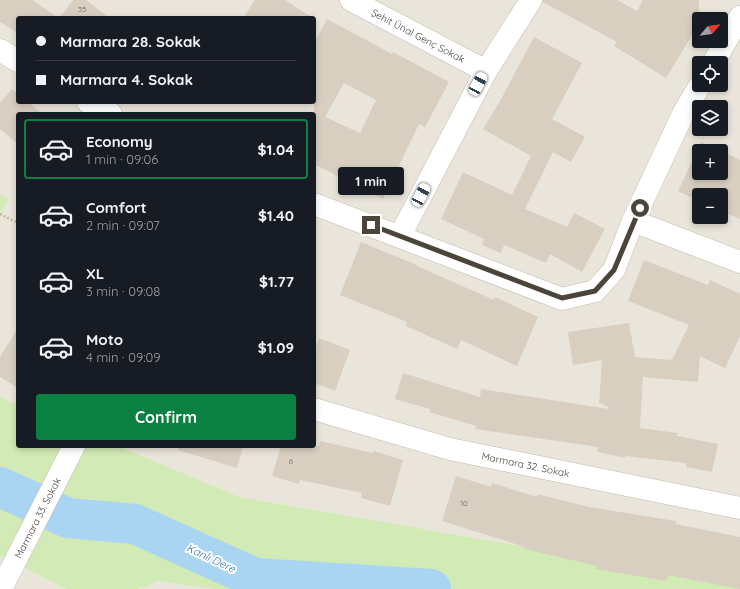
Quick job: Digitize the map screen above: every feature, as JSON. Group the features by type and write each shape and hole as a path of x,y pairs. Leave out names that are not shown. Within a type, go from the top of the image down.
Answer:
{"street":[{"name":"Şehit Ünal Genç Sokak","path":"351,0 486,71"},
{"path":"400,236 486,71 531,0"},
{"path":"717,56 740,17"},
{"path":"0,50 16,60"},
{"path":"316,205 562,298 595,291 614,270 633,222 684,112 696,92"},
{"path":"92,104 107,112"},
{"path":"633,222 740,262"},
{"name":"Marmara 32. Sokak","path":"316,410 450,449 740,508"},
{"name":"Marmara 33. Sokak","path":"1,589 72,451"}],"path":[{"path":"0,214 16,222"}],"shaded area":[{"path":"0,0 740,0 740,584 240,497 123,448 316,448 316,112 16,112 16,404 0,397 0,215 9,199 0,194"},
{"path":"0,555 66,589 0,589"},
{"path":"160,581 212,589 137,589"}],"green space":[{"path":"0,194 9,199 0,215"},
{"path":"0,397 16,404 16,448 123,448 240,497 740,584 740,589 212,589 160,581 137,589 66,589 0,555"}],"building":[{"path":"0,0 32,0 56,16 16,16 16,32 0,22"},
{"path":"73,0 86,0 106,16 61,16"},
{"path":"255,0 285,0 310,16 244,16"},
{"path":"543,0 617,0 637,11 643,0 699,0 699,12 692,12 692,35 666,78 614,46 617,42 543,2"},
{"path":"327,19 392,54 393,52 449,82 425,127 419,124 383,199 316,165 316,112 314,112 314,104 316,104 316,40","holes":["344,83 376,100 360,133 325,117"]},
{"path":"534,37 582,63 552,119 585,137 571,162 553,152 525,209 567,227 574,213 605,229 582,272 550,254 546,263 504,245 501,253 482,245 484,239 441,219 463,172 512,195 531,156 483,129 500,101"},
{"path":"12,89 16,92 16,104 30,104 40,112 16,112 16,142 0,129 0,103"},
{"path":"728,154 740,160 740,219 728,214 728,188 692,188 692,198 678,191 692,161 692,180 728,180"},
{"path":"361,242 417,265 494,300 495,297 538,317 517,366 461,340 457,349 406,326 407,322 340,295"},
{"path":"644,260 708,285 710,280 740,294 740,336 725,368 700,356 698,382 643,377 640,428 678,433 677,436 718,444 712,472 686,467 686,463 625,456 625,458 597,452 598,447 475,429 476,426 429,412 430,409 395,399 403,373 480,397 481,389 609,409 609,407 599,403 602,360 573,365 568,332 629,323 635,357 672,360 689,325 628,301"},
{"path":"16,331 16,387 0,377 0,357"},
{"path":"319,338 350,350 335,391 316,384 316,346"},
{"path":"320,441 373,453 374,451 403,460 390,506 361,498 362,493 300,480 299,484 272,476 280,448 316,448 316,446 319,446"},
{"path":"178,448 242,448 237,468 178,450"},
{"path":"456,476 491,487 492,483 537,497 537,494 589,507 676,521 676,524 740,537 740,589 668,575 667,581 596,569 597,566 525,549 525,547 442,521"}],"waterway":[{"name":"Kanlı Dere","path":"0,487 68,518 135,524 255,578 431,589"}],"route":[{"path":"371,225 562,298 595,291 614,270 640,208"}]}
